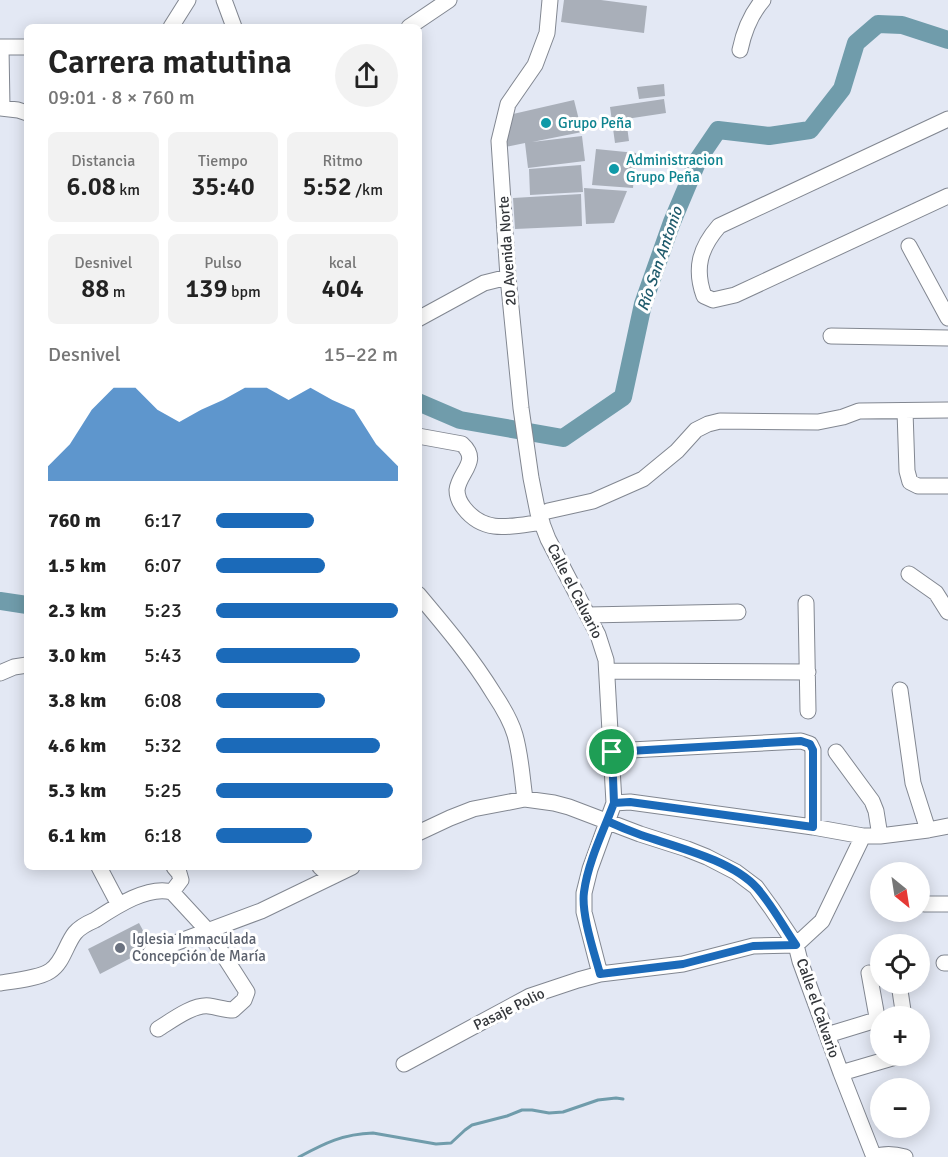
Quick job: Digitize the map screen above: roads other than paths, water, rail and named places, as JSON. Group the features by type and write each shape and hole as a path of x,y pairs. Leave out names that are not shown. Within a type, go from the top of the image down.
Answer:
{"street":[{"path":"173,24 188,0"},
{"path":"224,0 233,24"},
{"path":"413,24 448,0"},
{"name":"20 Avenida Norte","path":"543,515 531,478 521,408 508,277 499,141 508,104 535,65 547,33 550,0"},
{"path":"740,50 749,19 763,0"},
{"path":"24,47 0,47 1,108 24,112"},
{"path":"948,119 719,226 708,239 701,253 701,286 704,296 713,300 735,296 948,196"},
{"path":"909,246 948,318"},
{"path":"422,317 484,283 508,277"},
{"path":"831,336 948,338"},
{"path":"422,437 462,444 467,449 471,457 457,493 461,504 476,520 488,526 500,527 593,501 643,479 677,451 696,430 720,421 818,422 859,411 948,410"},
{"path":"906,411 907,471 910,482 918,486 948,486"},
{"name":"Calle el Calvario","path":"543,515 548,539 603,647 608,671 614,803 607,821 707,857 736,872 756,887 796,945 827,1035 874,1157"},
{"path":"909,574 936,593 948,612"},
{"path":"422,599 470,657 503,709 516,742 525,800"},
{"path":"806,603 808,711"},
{"path":"588,615 738,612"},
{"path":"0,674 14,667 24,665"},
{"path":"608,671 808,672"},
{"path":"900,690 913,783 928,830"},
{"path":"612,752 801,741 810,744 813,750 813,827"},
{"path":"836,752 872,801 880,836"},
{"path":"422,831 472,809 525,800 562,805 607,821 584,894 584,912 600,974"},
{"path":"614,803 630,802 862,836 880,836 948,826"},
{"path":"796,945 822,921 841,889 862,836"},
{"path":"101,870 119,905"},
{"path":"172,892 181,880 176,870"},
{"path":"151,952 261,910 326,872"},
{"path":"1,980 41,975 50,971 57,964 76,932 119,905 145,894 160,890 172,892 208,931 247,993 244,1000 233,1010 208,1006 197,1008 158,1029"},
{"path":"930,904 948,904"},
{"name":"Pasaje Polio","path":"404,1064 530,996 578,980 600,974 683,964 753,946 796,945"},
{"path":"827,1035 876,1020 869,973"},
{"path":"841,1073 870,1064"},
{"path":"874,1157 886,1154 905,1157"}],"waterway":[{"name":"Río San Antonio","path":"422,404 460,420 563,438 623,397 643,304 672,222 699,158 718,130 769,136 810,130 842,89 856,43 878,24 902,25 948,40"},
{"name":"Río San Antonio","path":"0,601 24,605"},
{"path":"299,1157 335,1140 362,1134 373,1133 436,1144 451,1143 472,1125 522,1110 563,1112 598,1100 623,1099"}],"place":[{"name":"Grupo Peña","path":"546,123"},
{"name":"Administracion Grupo Peña","path":"614,169"},
{"name":"Iglesia Immaculada Concepción de María","path":"120,948"}]}
